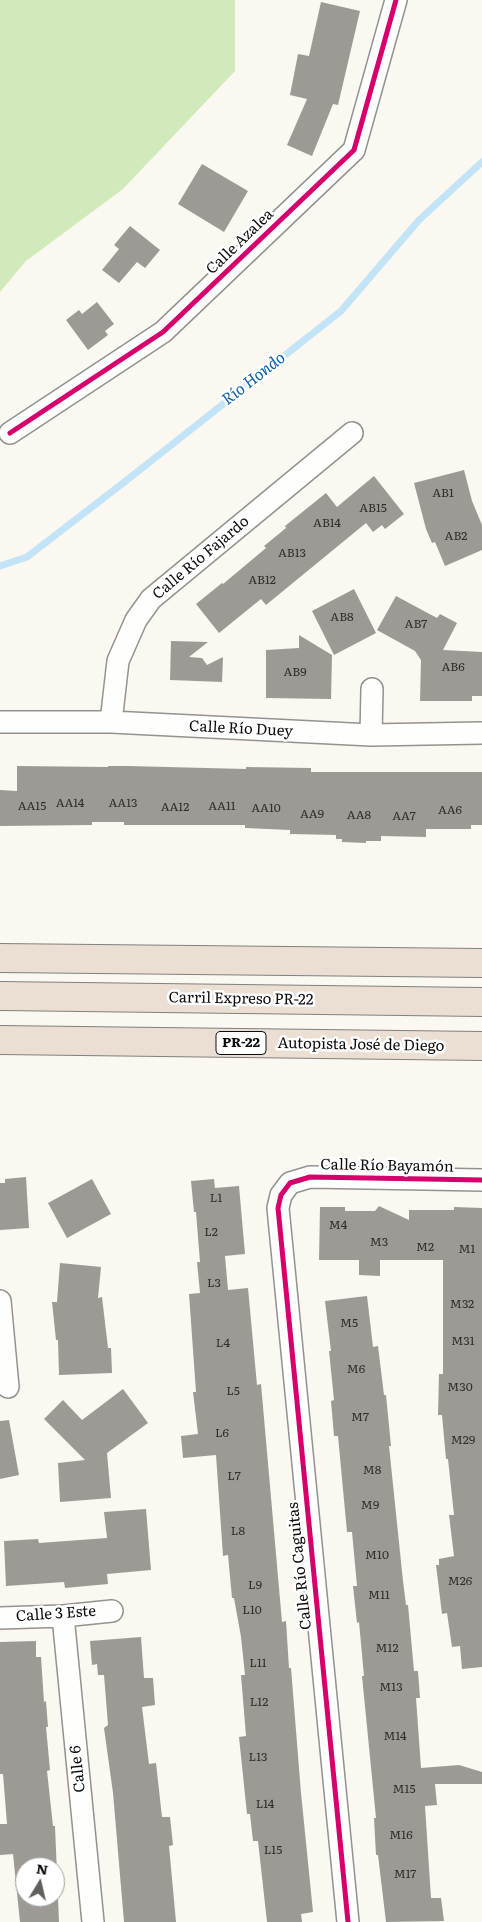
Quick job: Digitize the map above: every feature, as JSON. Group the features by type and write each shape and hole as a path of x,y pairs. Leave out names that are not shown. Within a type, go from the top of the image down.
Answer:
{"highway":[{"path":"0,958 482,964"},
{"name":"Carril Expreso PR-22","path":"0,996 482,1002"},
{"name":"Autopista José de Diego","path":"0,1040 482,1046"}],"street":[{"name":"Calle Azalea","path":"10,433 163,332 354,150 396,0"},
{"name":"Calle Río Fajardo","path":"111,722 118,661 136,620 151,599 352,433"},
{"path":"371,735 372,689"},
{"name":"Calle Río Duey","path":"0,722 111,722 371,735 482,733"},
{"name":"Calle Río Bayamón","path":"278,1208 282,1195 290,1183 310,1177 482,1180"},
{"name":"Calle Río Caguitas","path":"278,1208 348,1922"},
{"path":"0,1301 8,1388"},
{"name":"Calle 3 Este","path":"0,1618 63,1616 112,1611"},
{"name":"Calle 6","path":"63,1616 93,1922"}],"green space":[{"path":"0,0 235,0 235,71 123,189 26,261 0,292"}],"building":[{"path":"321,2 360,11 338,105 333,104 312,156 287,145 307,99 290,95 298,54 309,56"},
{"path":"202,164 248,191 224,232 178,204"},
{"path":"130,226 160,250 145,268 137,262 119,283 102,270 119,249 114,245"},
{"path":"97,302 114,324 105,331 108,335 88,350 66,320 79,310 82,314"},
{"path":"464,470 472,501 482,525 482,550 445,566 435,542 432,543 426,529 414,483"},
{"path":"374,476 404,514 385,529 382,525 373,532 366,523 266,605 261,599 219,633 196,604 266,548 264,546 286,528 285,526 326,493 337,507"},
{"path":"354,589 376,633 334,655 312,611"},
{"path":"396,596 437,618 440,614 457,623 443,650 482,652 482,696 472,696 472,701 420,701 421,660 415,651 377,630"},
{"path":"299,635 332,655 331,699 266,698 266,650 299,648"},
{"path":"171,641 208,642 189,657 202,658 207,665 223,657 222,682 170,680"},
{"path":"17,766 311,768 311,772 482,772 482,825 471,825 471,829 426,829 426,837 381,836 381,841 366,841 366,843 342,842 342,839 336,839 336,835 290,834 290,830 245,828 245,825 124,825 124,822 92,822 92,825 0,826 0,790 17,791"},
{"path":"26,1177 29,1228 0,1230 0,1183 5,1183 5,1179"},
{"path":"92,1179 111,1214 67,1238 48,1203"},
{"path":"214,1179 215,1188 239,1186 245,1254 225,1256 228,1290 248,1288 257,1385 261,1384 282,1622 286,1621 313,1912 301,1914 302,1922 267,1922 258,1841 253,1841 250,1814 247,1814 239,1737 246,1736 241,1675 245,1675 241,1637 234,1598 232,1598 228,1555 223,1556 216,1455 183,1458 181,1436 198,1434 193,1392 196,1392 189,1294 200,1293 197,1262 200,1262 196,1212 194,1212 191,1181"},
{"path":"379,1206 409,1220 409,1210 454,1210 454,1207 482,1208 482,1667 462,1669 460,1646 452,1647 447,1613 442,1614 436,1565 439,1565 439,1559 454,1556 449,1515 454,1515 448,1459 446,1459 442,1415 438,1415 439,1374 443,1374 443,1260 380,1260 380,1276 359,1275 359,1260 319,1260 320,1207 345,1207 345,1211 375,1211"},
{"path":"60,1263 101,1267 98,1298 102,1297 108,1348 111,1348 112,1373 59,1375 58,1340 56,1340 52,1302 57,1302"},
{"path":"367,1296 373,1347 378,1346 384,1395 386,1395 391,1446 389,1446 403,1581 406,1605 408,1605 414,1671 418,1671 420,1698 416,1698 421,1768 459,1765 482,1772 482,1784 435,1784 437,1805 425,1806 431,1898 441,1898 444,1921 386,1922 378,1855 376,1855 374,1818 376,1818 362,1676 364,1676 359,1622 357,1623 353,1586 357,1586 352,1532 347,1532 338,1436 334,1436 331,1401 334,1400 329,1351 331,1351 325,1301"},
{"path":"123,1389 148,1423 107,1453 111,1498 60,1502 58,1463 85,1460 44,1419 63,1400 82,1420"},
{"path":"9,1420 19,1475 0,1479 0,1421"},
{"path":"146,1509 151,1570 107,1574 108,1584 65,1588 64,1582 6,1586 4,1541 38,1539 39,1543 107,1538 104,1512"},
{"path":"141,1637 144,1678 153,1678 155,1705 142,1707 149,1764 156,1763 162,1817 170,1817 173,1845 169,1846 176,1922 124,1922 113,1793 104,1728 108,1725 104,1675 98,1675 97,1664 92,1665 90,1641"},
{"path":"36,1641 36,1657 41,1657 44,1702 46,1701 48,1727 46,1727 50,1770 47,1771 53,1826 55,1826 56,1857 15,1857 15,1873 13,1854 0,1855 0,1824 7,1824 3,1774 0,1774 0,1642"},
{"path":"18,1907 58,1907 59,1922 20,1922"}],"waterway":[{"name":"Río Hondo","path":"0,566 27,557 341,311 419,220 482,162"}],"cycle path":[{"path":"10,433 163,332 354,150 396,0"},
{"path":"348,1922 278,1208 281,1195 290,1183 310,1177 482,1180"}]}
